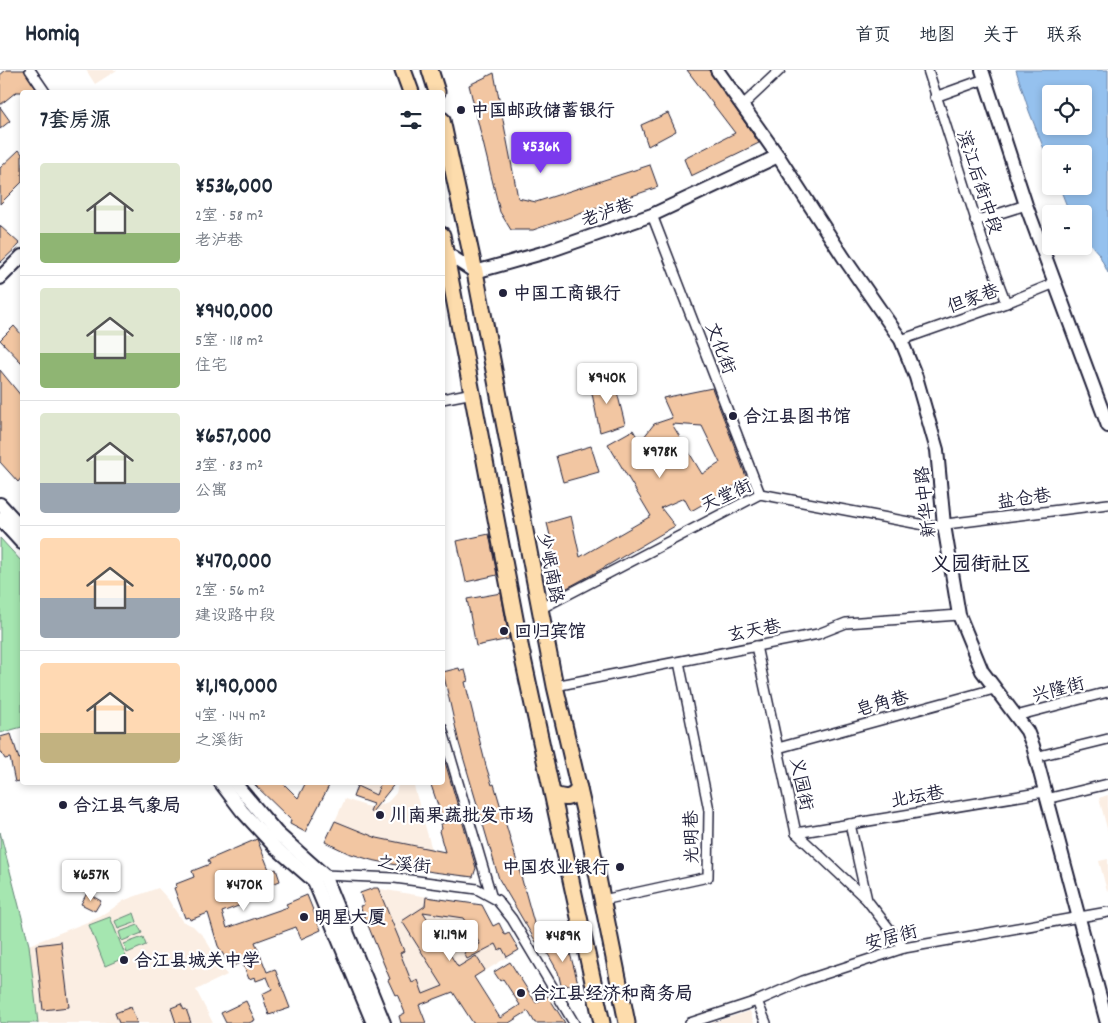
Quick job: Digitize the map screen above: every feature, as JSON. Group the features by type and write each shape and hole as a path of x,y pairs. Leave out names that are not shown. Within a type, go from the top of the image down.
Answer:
{"main road":[{"path":"402,70 410,90"},
{"path":"430,70 436,90"},
{"name":"少岷南路","path":"445,134 487,332 555,686 603,900 627,1023"},
{"path":"445,248 520,645 602,1023"},
{"path":"461,336 473,327 483,328 487,332"},
{"path":"553,794 568,798 576,793 579,788"}],"street":[{"path":"30,70 44,90"},
{"name":"新华中路","path":"717,70 778,156 844,258 901,340 919,386 938,450 944,526 959,615 982,671 1027,732 1079,918 1104,995 1107,1023"},
{"path":"742,105 780,70"},
{"name":"滨江后街中段","path":"928,70 975,221 1006,304"},
{"path":"935,97 983,75 1026,204 1108,426"},
{"name":"老泸巷","path":"475,272 546,252 652,215 778,156"},
{"path":"975,221 1026,204"},
{"name":"文化街","path":"652,215 760,494"},
{"path":"446,253 475,272"},
{"path":"0,278 20,258"},
{"name":"但家巷","path":"901,340 1006,304 1055,283"},
{"path":"445,398 473,393"},
{"name":"天堂街","path":"540,609 760,494 918,525 944,526"},
{"path":"0,504 20,526"},
{"name":"盐仓巷","path":"944,526 1108,504"},
{"path":"0,519 20,541"},
{"name":"玄天巷","path":"555,686 818,634 846,623 959,615"},
{"name":"义园街","path":"756,646 796,833 867,900 904,948"},
{"name":"光明巷","path":"603,900 708,877 709,810 678,662"},
{"name":"皂角巷","path":"778,748 994,689"},
{"name":"兴隆街","path":"1016,716 1108,692"},
{"name":"之溪街","path":"445,738 491,896"},
{"path":"1035,757 1108,738"},
{"name":"北坛巷","path":"796,833 1108,784"},
{"path":"222,785 259,831 319,878 373,1023"},
{"path":"237,785 277,833 319,878 384,1023"},
{"name":"义园街","path":"850,824 867,900"},
{"name":"之溪街","path":"319,878 395,878 477,889 491,896 512,919 574,1023"},
{"name":"安居街","path":"690,1023 757,1001 803,980 904,948 1108,912"},
{"path":"757,1001 766,1023"}],"shaded area":[{"path":"86,70 117,70 95,84"},
{"path":"354,785 380,785 376,795"},
{"name":"川南果蔬批发市场","path":"398,785 414,785 432,850 377,838 335,821 345,799 372,808 388,802 396,793"},
{"path":"1108,795 1108,832 1099,798"},
{"path":"1108,859 1108,890 1107,891 1099,861"},
{"name":"合江县城关中学","path":"158,888 168,899 182,921 193,926 204,937 227,975 196,990 213,1023 38,1023 29,945 100,917 125,900"},
{"path":"374,888 476,905 486,913 493,926 499,923 505,935 509,933 519,950 448,994 404,1011 397,994 395,995 360,906 364,904 362,893"},
{"path":"750,1011 754,1023 711,1023"}],"green space":[{"path":"0,538 20,560 20,728 0,733"},
{"path":"0,832 29,945 38,1023 0,1023"},
{"path":"134,913 137,922 118,929 115,921"},
{"path":"110,917 126,957 105,966 89,925"},
{"path":"138,925 142,933 122,941 119,932"},
{"path":"143,937 146,945 127,953 124,944"}],"water":[{"path":"1016,70 1108,70 1108,273 1099,254 1092,246 1092,205 1066,205 1063,195 1092,195 1092,145 1042,145"}],"building":[{"path":"6,70 24,70 37,90 20,90 20,92 16,92 0,105 0,75"},
{"path":"687,70 709,70 759,143 691,176 684,159 735,133"},
{"path":"494,73 518,198 536,202 650,165 658,187 533,230 511,230 500,212 469,85"},
{"path":"0,107 10,121 0,129"},
{"path":"668,113 676,131 648,146 641,125"},
{"path":"19,150 20,184 0,204 0,168"},
{"path":"0,226 20,244 0,263"},
{"path":"14,326 20,333 20,361 0,340"},
{"path":"0,370 20,395 20,480 18,482 0,462"},
{"path":"614,380 625,424 600,432 590,384"},
{"path":"712,388 747,479 691,511 684,498 661,508 675,526 567,588 562,586 547,523 571,516 580,557 651,516 608,444 633,430 640,442 654,424 672,418 663,398","holes":["672,424 702,426 720,463 702,474"]},
{"path":"591,446 599,472 563,482 556,456"},
{"path":"489,534 497,575 466,582 457,541"},
{"path":"501,593 509,639 476,646 467,599"},
{"path":"459,668 460,671 465,670 468,681 465,682 486,766 492,785 494,784 539,941 536,942 499,879 459,743 445,681 445,672"},
{"path":"11,734 20,759 20,781 15,782 10,758 5,759 0,750 0,737"},
{"path":"445,762 476,868 473,877 433,872 371,860 348,853 325,842 335,821 377,838 445,852 439,831 442,829 441,824 444,823 431,785 445,785"},
{"path":"255,785 285,785 298,798 304,785 329,785 305,832 290,824 291,820"},
{"path":"380,785 394,785 372,812 370,811 373,804 353,797 357,786 376,795"},
{"path":"257,839 270,872 276,869 280,881 264,887 266,892 243,901 244,904 222,912 227,928 288,907 286,904 307,895 321,930 301,939 296,927 255,942 267,972 275,969 290,1008 269,1015 262,994 272,989 267,977 256,981 255,977 249,979 242,962 231,967 218,946 208,913 190,920 189,917 185,918 174,888 177,887 176,884 194,877 192,871 210,864 208,860"},
{"path":"378,888 404,951 400,953 412,983 418,980 423,994 443,986 402,921 425,906 426,897 482,905 493,926 499,923 505,935 509,933 519,950 507,957 502,948 499,950 496,944 467,959 464,953 480,944 463,918 423,912 458,967 476,956 485,970 474,977 500,1018 520,1005 503,979 500,981 494,972 510,962 536,1003 548,996 565,1023 535,1023 528,1011 509,1023 473,1023 453,992 419,1005 426,1023 401,1023 399,1016 405,1013 397,994 395,995 388,980 390,979 360,906 364,905 360,893"},
{"path":"87,893 101,901 95,911 81,904"},
{"path":"61,942 69,1007 43,1010 36,945"},
{"path":"567,942 578,983 566,986 566,984 561,985 558,972 544,947"},
{"path":"246,1001 255,1020 249,1023 226,1023 221,1013"},
{"path":"181,1004 184,1010 186,1009 191,1023 176,1023 171,1008"},
{"path":"131,1007 137,1023 119,1023 115,1013"}],"place":[{"name":"中国邮政储蓄银行","path":"461,110"},
{"name":"中国工商银行","path":"503,293"},
{"name":"合江县图书馆","path":"733,416"},
{"name":"回归宾馆","path":"504,631"},
{"name":"合江县气象局","path":"63,805"},
{"name":"川南果蔬批发市场","path":"380,815"},
{"name":"中国农业银行","path":"620,867"},
{"name":"明星大厦","path":"304,917"},
{"name":"合江县城关中学","path":"124,960"},
{"name":"合江县经济和商务局","path":"521,993"}],"district":[{"name":"义园街社区","path":"981,563"}]}
